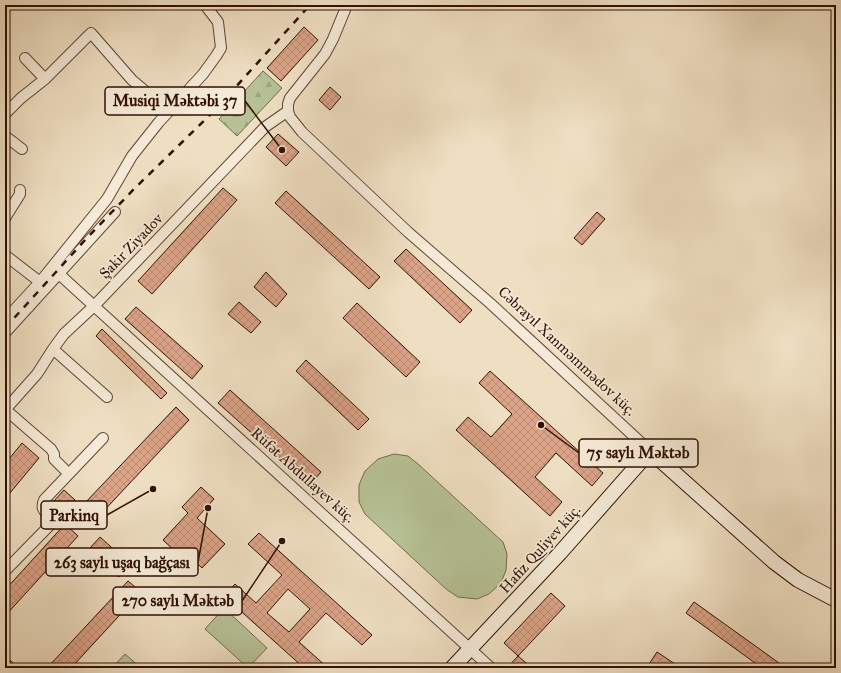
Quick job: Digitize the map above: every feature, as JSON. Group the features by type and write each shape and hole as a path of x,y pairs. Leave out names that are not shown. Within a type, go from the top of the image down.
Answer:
{"street":[{"path":"5,320 40,282 107,199 132,156 159,122 203,74 221,48 218,22 205,5"},
{"path":"288,111 290,98 325,54 347,5"},
{"path":"5,114 91,34 132,80 169,111"},
{"path":"25,58 45,78"},
{"name":"Şakir Ziyadov","path":"5,410 37,374 53,348 64,334 94,306 265,127 288,111"},
{"name":"Cəbrayıl Xanməmmədov küç.","path":"288,111 294,123 408,232 491,304 650,451 774,562 798,580 836,600"},
{"path":"5,136 22,149"},
{"path":"5,218 20,194 20,190"},
{"path":"5,333 115,212"},
{"path":"5,255 40,282"},
{"name":"Rüfət Abdullayev küç.","path":"59,274 491,668"},
{"path":"53,348 107,397"},
{"path":"5,410 51,449 54,454 54,459 69,474"},
{"path":"7,565 52,524 51,518 42,510 44,500 103,438"},
{"name":"Hafiz Quliyev küç.","path":"452,668 560,553 650,451"}],"green space":[{"path":"263,71 282,88 237,136 219,119"},
{"path":"394,454 408,456 418,464 503,542 507,554 506,570 501,583 489,594 477,599 458,597 446,589 365,514 359,502 359,485 365,471 378,459"},
{"path":"224,608 267,648 248,668 205,629"},
{"path":"125,654 141,668 112,668"}],"building":[{"path":"304,27 318,40 281,81 267,68"},
{"path":"330,87 341,97 330,110 319,100"},
{"path":"278,134 299,152 286,166 266,147"},
{"path":"223,188 237,200 152,294 138,281"},
{"path":"286,191 380,277 369,289 275,203"},
{"path":"597,212 605,219 582,245 574,238"},
{"path":"406,249 472,310 460,323 394,261"},
{"path":"266,272 287,294 276,307 254,287"},
{"path":"239,302 261,322 251,333 228,314"},
{"path":"357,303 420,362 406,377 343,318"},
{"path":"136,307 203,366 192,379 125,319"},
{"path":"102,329 167,393 161,399 96,336"},
{"path":"306,360 369,419 358,430 296,371"},
{"path":"490,371 603,473 592,486 556,453 535,477 562,502 550,516 456,430 468,417 491,437 512,414 479,383"},
{"path":"230,390 321,472 310,485 218,403"},
{"path":"176,407 189,420 98,517 84,504"},
{"path":"22,443 39,458 5,499 5,464"},
{"path":"201,487 214,499 197,518 225,544 202,568 181,548 177,553 163,540 188,513 182,507"},
{"path":"64,490 75,500 64,513 53,502"},
{"path":"65,524 78,536 5,616 5,590"},
{"path":"259,533 372,635 362,645 326,613 299,642 328,668 304,668 224,596 235,584 256,603 282,575 248,544","holes":["288,589 310,609 289,632 267,613"]},
{"path":"100,537 130,564 119,577 89,549"},
{"path":"128,581 141,592 71,668 47,668"},
{"path":"551,593 565,606 518,656 504,643"},
{"path":"694,602 786,668 762,668 686,613"},
{"path":"657,652 681,668 655,668 649,664"},
{"path":"5,656 19,668 5,668"},
{"path":"518,656 532,668 507,668"}],"railway":[{"path":"5,328 134,189 213,112 310,5"}],"place":[{"name":"Musiqi Məktəbi 37","path":"282,150"},
{"name":"75 saylı Məktəb","path":"541,425"},
{"name":"Parkinq","path":"153,489"},
{"name":"263 saylı uşaq bağçası","path":"208,508"},
{"name":"270 saylı Məktəb","path":"282,541"}]}
